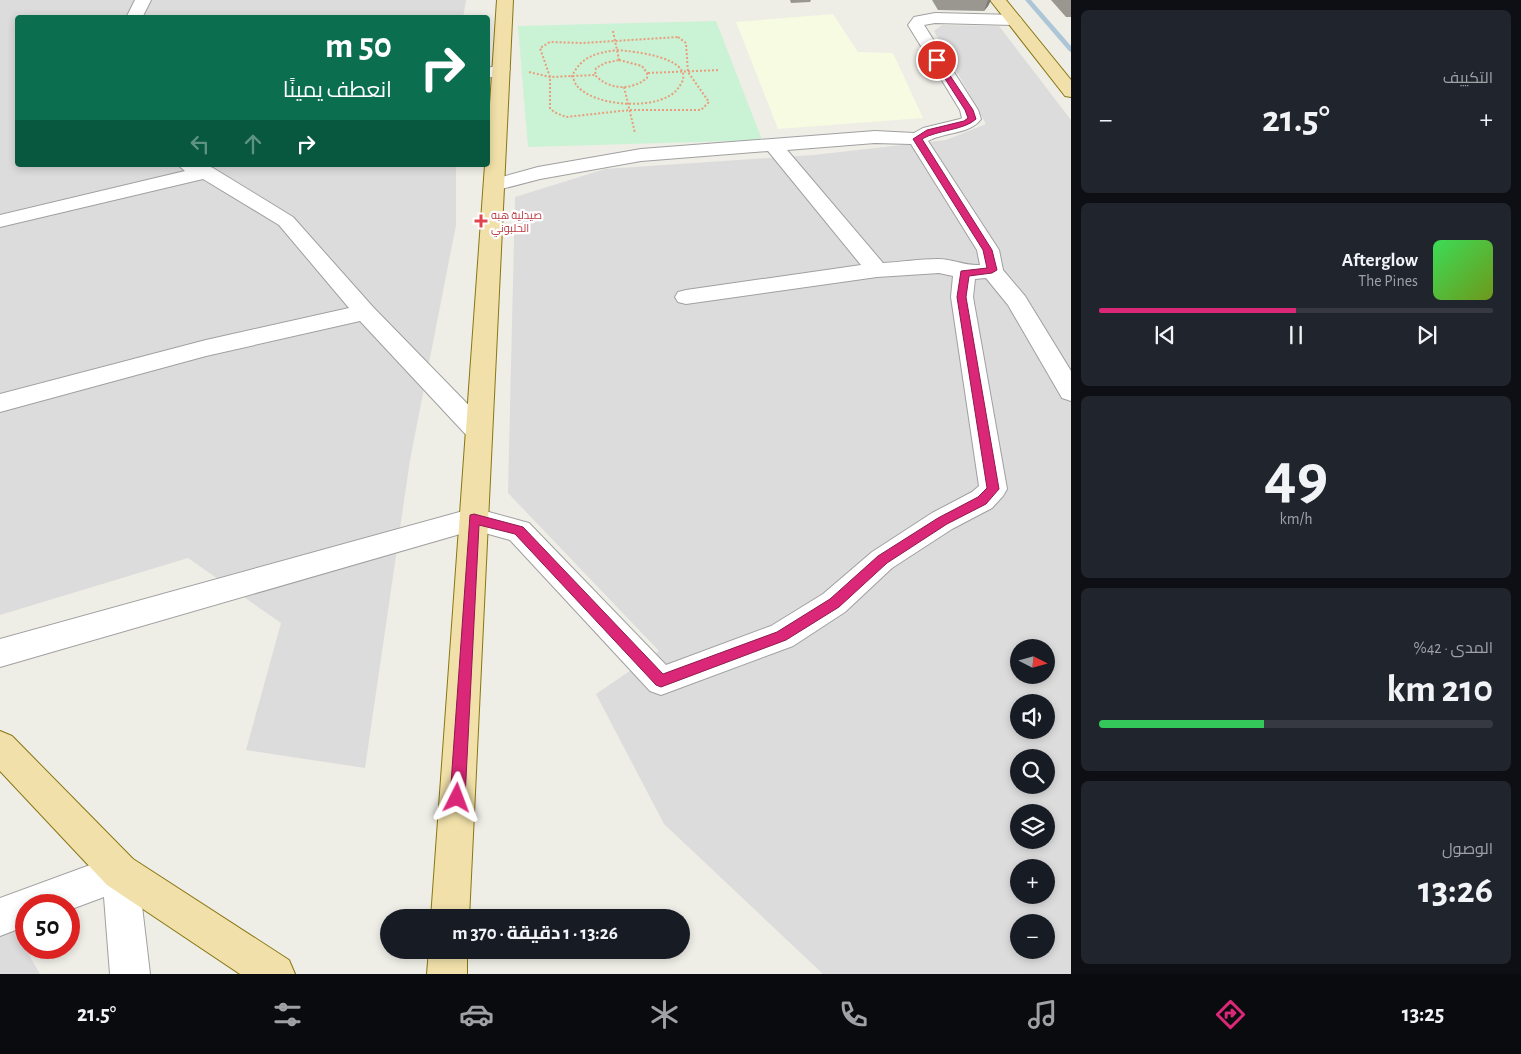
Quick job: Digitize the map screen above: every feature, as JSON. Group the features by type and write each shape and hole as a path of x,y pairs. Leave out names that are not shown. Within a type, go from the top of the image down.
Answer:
{"main road":[{"path":"451,909 494,186 494,71 505,0"},
{"path":"998,0 1071,92"},
{"path":"0,747 120,872 275,974"},
{"path":"447,974 448,959"}],"street":[{"path":"136,15 143,0"},
{"path":"494,186 538,174 641,155 875,136 917,139 930,132 967,123 972,119 969,110 916,25 920,20 935,18 1014,20"},
{"path":"917,139 988,250 992,270 1016,301 1068,380"},
{"path":"773,145 877,270"},
{"path":"0,221 197,168 286,220 364,312 480,432"},
{"path":"686,297 877,270 939,266 954,268 964,273 992,270"},
{"path":"0,654 474,518 519,531 661,681 782,636 834,603 882,560 942,521 982,500 993,489 962,297 964,273"},
{"path":"0,402 206,348 364,312"},
{"path":"61,894 120,872 130,974"},
{"path":"0,916 15,911"}],"path":[{"path":"613,31 619,60"},
{"path":"669,37 683,39 686,44 688,72 709,102 706,108 691,111 630,110 566,117 554,112 550,108 550,77 540,48 550,42 615,42 669,37"},
{"path":"617,50 648,52 673,63 681,72 682,79 678,90 667,97 652,102 628,104 595,98 576,86 572,76 577,64 584,59 601,52 617,50"},
{"path":"619,60 636,63 648,73 644,81 624,87 609,85 599,80 595,74 596,68 601,64 619,60"},
{"path":"494,71 512,68 550,77 595,74"},
{"path":"648,73 718,70"},
{"path":"624,87 641,155"}],"shaded area":[{"path":"0,0 466,0 464,15 15,15 15,167 456,167 456,225 410,460 365,768 246,750 281,623 188,558 0,615"},
{"path":"833,14 858,52 893,53 923,118 778,129 736,22"},
{"path":"942,25 999,26 1071,120 1071,974 823,974 664,824 596,694 659,651 508,493 515,197 605,169 814,155 946,140 986,124 934,31"},
{"path":"0,904 15,930 15,959 31,959 40,974 0,974"}],"green space":[{"path":"716,21 762,140 528,147 518,26"}],"waterway":[{"path":"1028,0 1071,50"}],"place":[{"name":"صيدلية هبه الحلبوني","path":"481,221"}],"route":[{"path":"457,798 474,518 519,531 661,681 782,636 834,603 882,560 942,521 982,500 993,489 962,297 964,273 992,270 988,250 917,139 930,132 967,123 972,119 969,110 937,60"}]}
